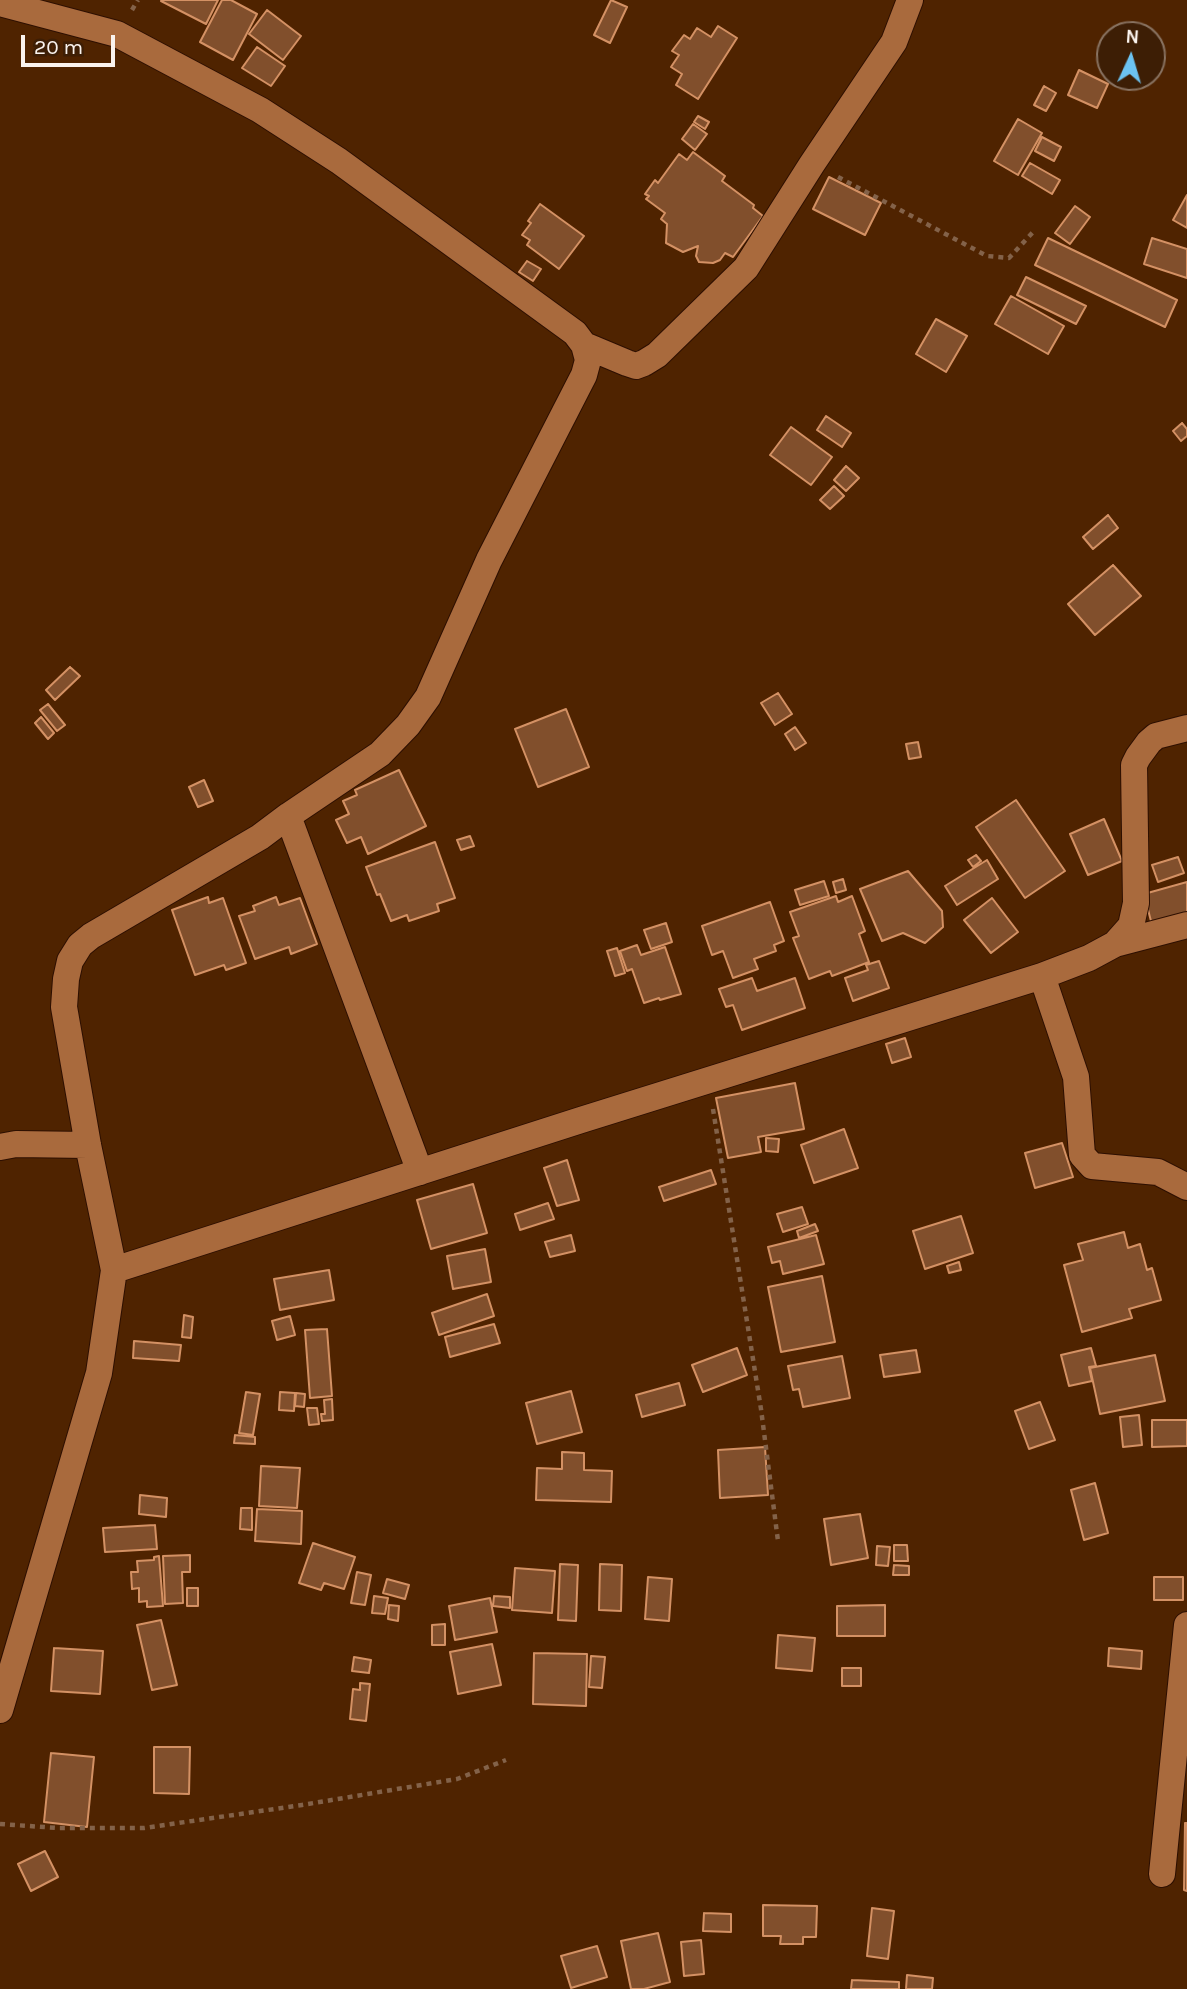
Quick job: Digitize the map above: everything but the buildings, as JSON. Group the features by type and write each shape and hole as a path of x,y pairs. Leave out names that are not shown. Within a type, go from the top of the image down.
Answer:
{"street":[{"path":"584,345 636,366 657,355 746,268 894,41 909,0"},
{"path":"0,3 117,34 260,110 350,169 575,332 584,345 588,360 584,375 489,560 428,697 408,725 380,754 260,837 92,936 80,945 70,961 64,1007 88,1145 114,1270 99,1373 0,1710"},
{"path":"1115,944 1131,926 1136,903 1134,765 1156,736 1187,728"},
{"path":"288,816 421,1172"},
{"path":"114,1270 1042,976 1089,958 1115,944 1187,925"},
{"path":"1042,976 1076,1077 1082,1155 1092,1166 1158,1172 1187,1187"},
{"path":"0,1147 16,1144 88,1145"},
{"path":"1161,1874 1187,1625"}],"path":[{"path":"812,164 987,256 1009,258 1034,231"},
{"path":"709,1080 761,1409 778,1541"},
{"path":"0,1824 58,1828 144,1828 457,1779 506,1760"}]}
